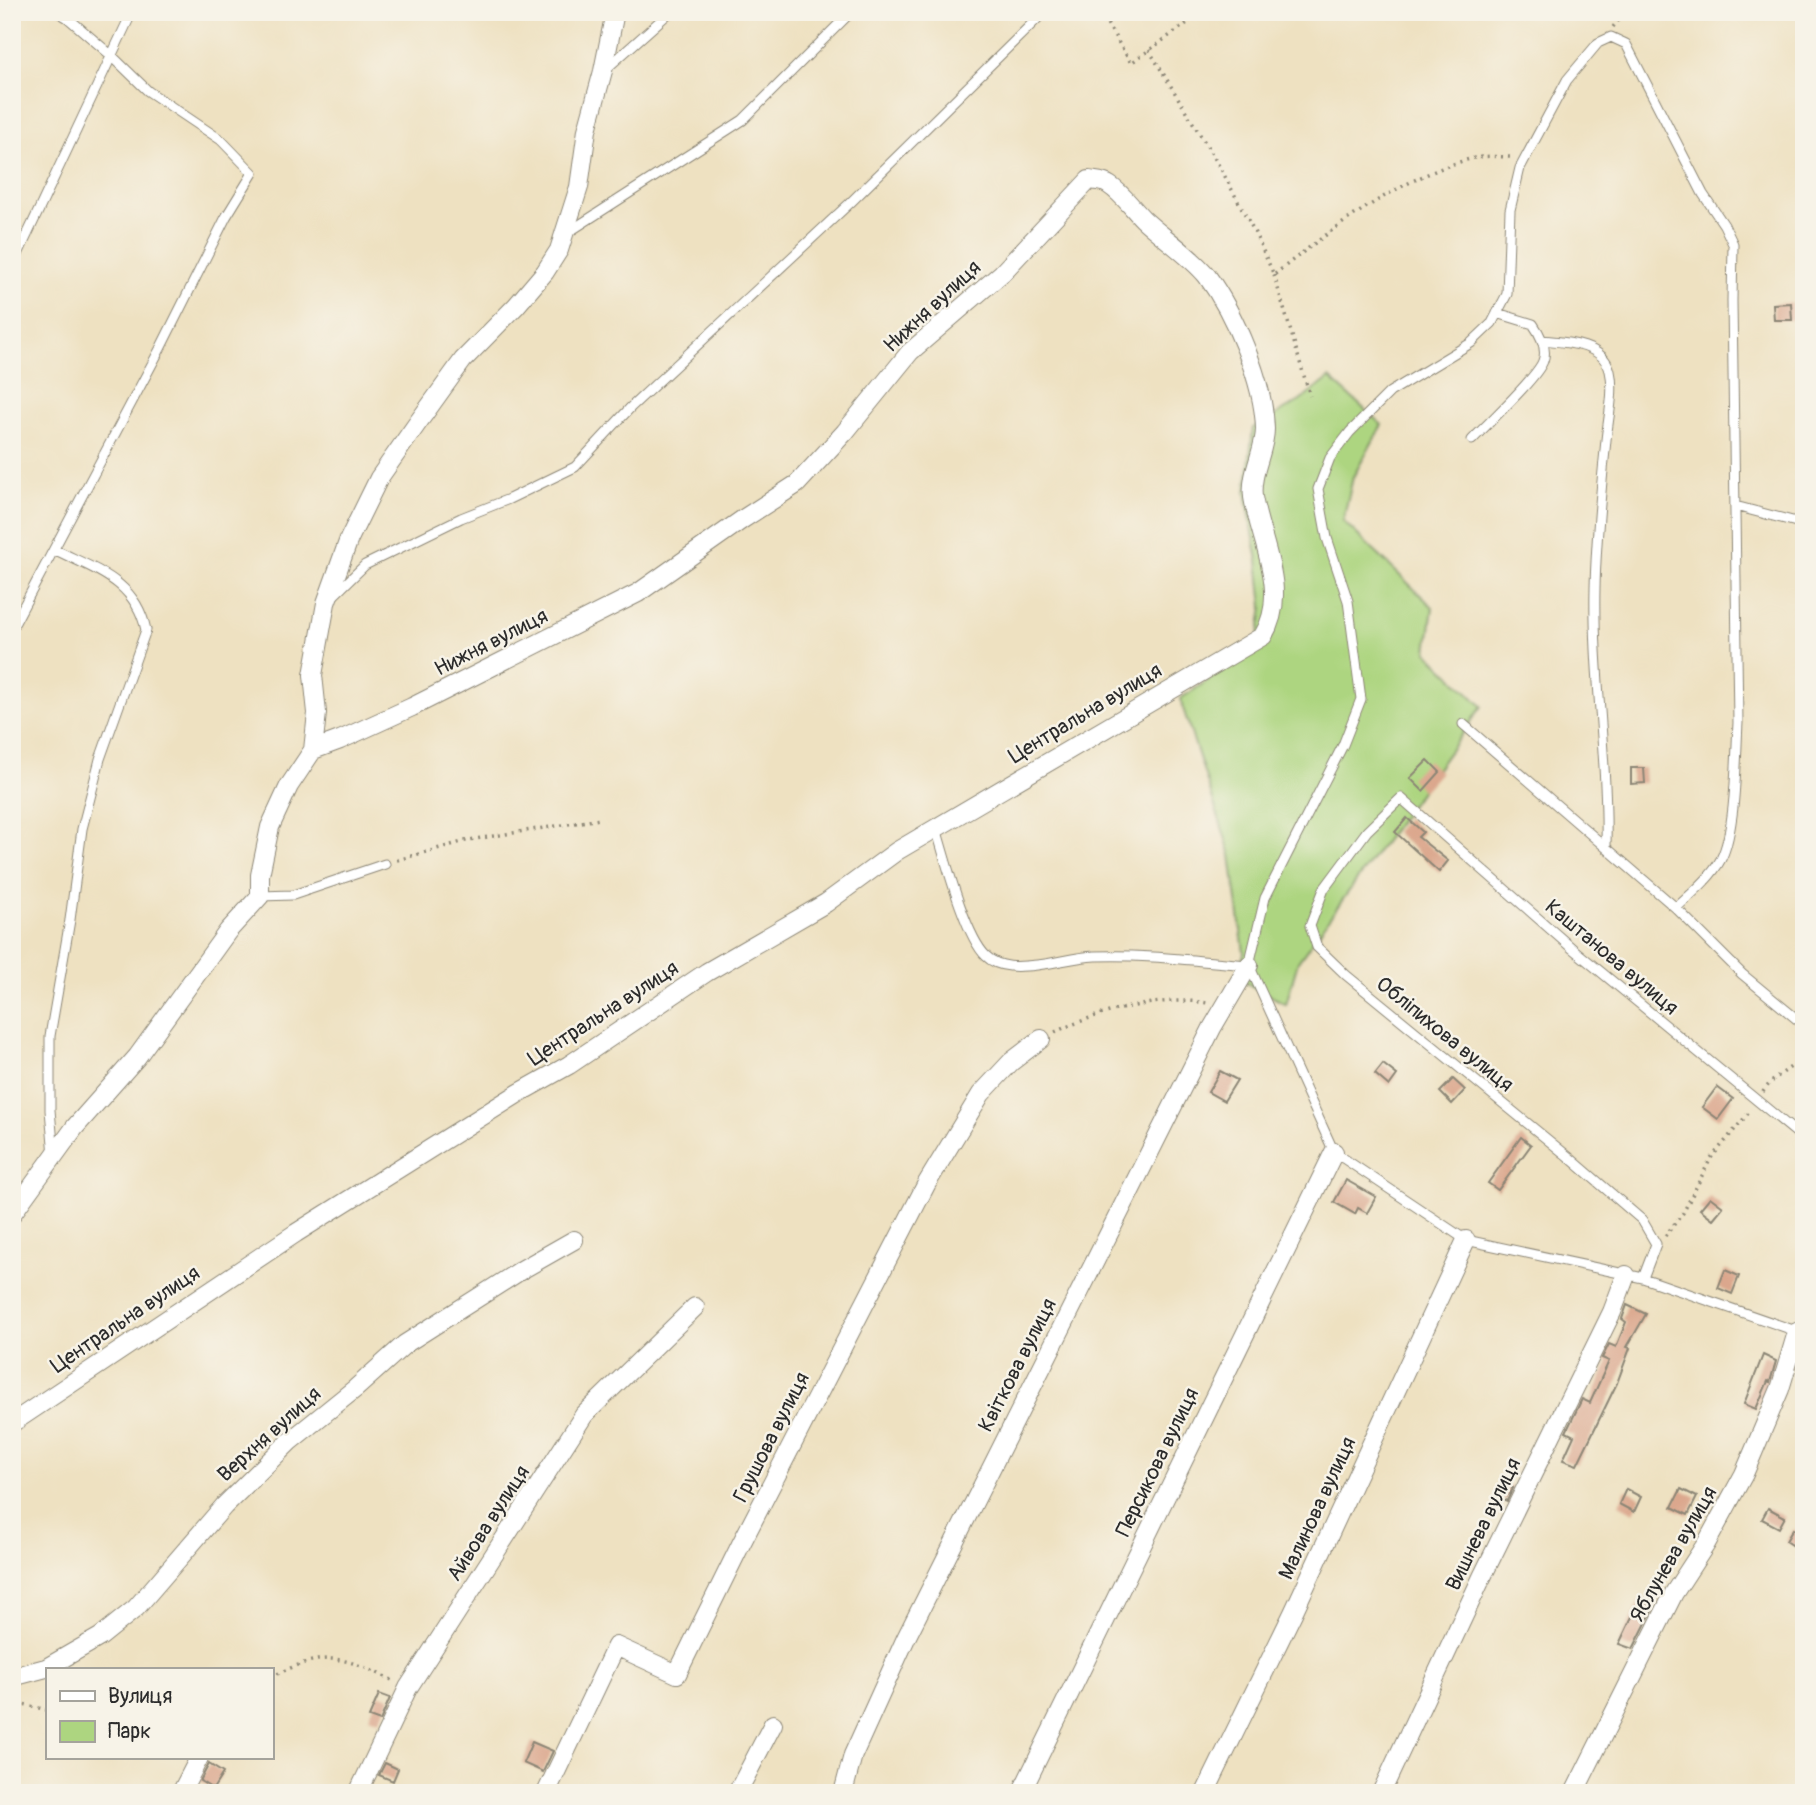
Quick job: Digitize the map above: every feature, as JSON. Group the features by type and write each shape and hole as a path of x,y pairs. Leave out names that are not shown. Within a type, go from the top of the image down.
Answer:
{"street":[{"path":"12,1214 75,1127 136,1057 228,931 260,896 260,875 270,827 289,786 313,750 317,713 313,675 326,603 349,539 379,478 463,360 516,306 545,272 559,250 579,187 587,130 615,12"},
{"name":"Нижня вулиця","path":"313,750 412,707 638,593 797,484 845,432 910,352 1002,273 1089,180 1108,184 1143,219 1206,274 1239,331 1256,375 1265,430 1254,472 1253,495 1271,568 1274,594 1270,624 1263,636 1227,656"},
{"name":"Центральна вулиця","path":"12,1423 296,1233 519,1093 569,1065 708,972 826,903 897,851 1227,656"},
{"name":"Квіткова вулиця","path":"844,1793 853,1755 906,1638 1224,1006 1249,965"},
{"name":"Грушова вулиця","path":"545,1793 616,1646 677,1674 927,1184 981,1094 1011,1062 1041,1039"},
{"name":"Персикова вулиця","path":"1021,1793 1334,1152"},
{"name":"Верхня вулиця","path":"12,1677 46,1668 100,1637 136,1608 224,1507 289,1442 405,1344 574,1240"},
{"name":"Малинова вулиця","path":"1205,1793 1293,1613 1466,1240"},
{"name":"Вишнева вулиця","path":"1381,1793 1482,1577 1612,1312 1635,1277"},
{"name":"Айвова вулиця","path":"358,1793 408,1688 584,1415 695,1307"},
{"name":"Яблунева вулиця","path":"1574,1793 1674,1593 1706,1544 1744,1474 1801,1332"},
{"path":"737,1793 773,1724"},
{"path":"181,1793 198,1759"}],"lane":[{"path":"12,628 160,349 226,217 253,173 221,140 148,91 112,56 58,12"},
{"path":"12,267 132,12"},
{"path":"603,71 670,12"},
{"path":"565,234 743,120 851,12"},
{"path":"326,603 365,565 575,467 631,407 850,203 1044,12"},
{"path":"1676,908 1721,860 1728,836 1738,723 1733,244 1703,194 1626,44 1611,37 1598,43 1567,79 1520,168 1510,210 1507,294 1492,323 1471,344 1391,392 1350,432 1330,457 1318,489 1327,538 1348,601 1361,699 1343,745 1265,898 1249,965 1334,1152 1466,1240 1635,1277 1801,1332"},
{"path":"1472,440 1530,380 1543,360 1542,340 1533,324 1497,313"},
{"path":"1542,340 1566,342 1593,349 1602,357 1610,371 1595,588 1596,652 1606,789 1606,847"},
{"path":"1735,506 1804,524"},
{"path":"54,549 117,581 132,596 146,630 100,759 82,829 50,1036 50,1110 54,1157"},
{"path":"1463,724 1676,908 1742,974 1804,1025"},
{"name":"Каштанова вулиця","path":"1401,798 1573,949 1804,1139"},
{"name":"Обліпихова вулиця","path":"1401,798 1367,831 1324,889 1310,926 1317,947 1346,975 1643,1220 1656,1244"},
{"path":"936,828 959,902 979,947 987,958 1000,965 1017,967 1106,956 1249,965"},
{"path":"260,896 293,895 385,864"},
{"path":"1635,1277 1656,1244"}],"path":[{"path":"1100,12 1131,64 1203,12"},
{"path":"1149,50 1221,169 1254,230 1274,275 1310,396"},
{"path":"1274,275 1307,248 1374,203 1433,170 1476,157 1525,158"},
{"path":"385,864 469,840 600,818"},
{"path":"1041,1039 1088,1017 1144,1005 1193,1000 1224,1006"},
{"path":"1656,1244 1671,1231 1711,1158 1758,1102 1768,1085 1804,1055"},
{"path":"273,1676 312,1660 335,1658 373,1671 408,1688"},
{"path":"12,1699 46,1710"}],"green space":[{"path":"1330,378 1382,425 1353,477 1343,521 1433,607 1427,652 1482,706 1298,962 1286,1004 1237,978 1244,953 1231,855 1180,699 1257,648 1263,606 1246,493 1253,428 1300,401"}],"building":[{"path":"1791,303 1792,320 1774,320 1773,304"},
{"path":"1428,760 1440,772 1423,791 1410,778"},
{"path":"1631,768 1644,768 1645,783 1631,784"},
{"path":"1407,818 1423,832 1418,837 1448,861 1439,872 1395,832"},
{"path":"1383,1064 1397,1075 1389,1086 1375,1074"},
{"path":"1220,1071 1237,1080 1224,1101 1208,1092"},
{"path":"1453,1079 1465,1090 1452,1104 1440,1092"},
{"path":"1717,1087 1733,1099 1718,1119 1702,1107"},
{"path":"1521,1137 1531,1145 1498,1190 1488,1183"},
{"path":"1346,1180 1376,1197 1367,1213 1358,1208 1355,1214 1334,1202"},
{"path":"1710,1197 1723,1207 1713,1219 1700,1209"},
{"path":"1725,1270 1739,1276 1732,1294 1718,1288"},
{"path":"1627,1305 1646,1314 1627,1347 1630,1348 1617,1383 1577,1465 1563,1460 1574,1436 1566,1432 1582,1399 1590,1403 1609,1361 1602,1358 1609,1344 1616,1347 1626,1322 1622,1319"},
{"path":"1763,1355 1776,1361 1770,1382 1768,1381 1756,1409 1744,1404"},
{"path":"1503,1483 1513,1488 1507,1501 1496,1496"},
{"path":"1626,1489 1641,1497 1634,1512 1619,1504"},
{"path":"1681,1489 1697,1497 1688,1515 1672,1507"},
{"path":"1768,1508 1785,1517 1779,1528 1762,1519"},
{"path":"1793,1529 1804,1536 1797,1548 1786,1541"},
{"path":"1640,1600 1654,1607 1633,1649 1619,1644"},
{"path":"379,1694 390,1698 380,1721 369,1717"},
{"path":"532,1742 553,1751 543,1772 523,1763"},
{"path":"385,1763 398,1769 393,1781 379,1775"},
{"path":"209,1764 223,1773 213,1789 200,1781"}]}
